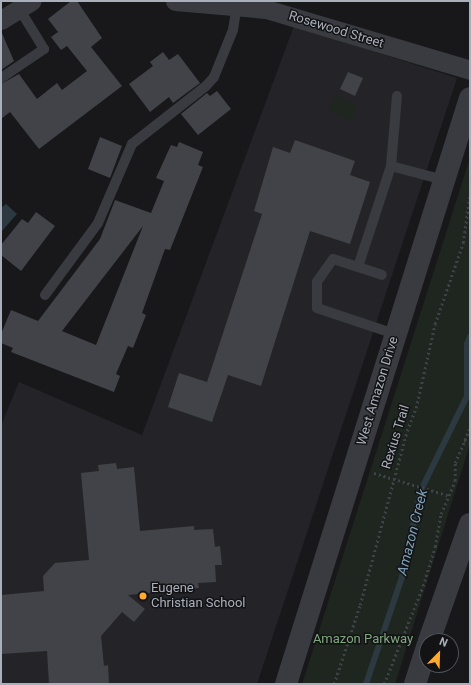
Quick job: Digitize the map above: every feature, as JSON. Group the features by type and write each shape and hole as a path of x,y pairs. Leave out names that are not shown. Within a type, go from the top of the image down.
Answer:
{"street":[{"name":"Rosewood Street","path":"175,1 266,9 470,70"},
{"path":"1,20 26,5"},
{"name":"West Amazon Drive","path":"286,684 470,98"},
{"path":"432,633 470,524"},
{"path":"414,684 419,669"}],"lane":[{"path":"1,78 44,48 26,5"},
{"path":"45,294 98,223 132,144 206,86 214,77 233,30 237,6"},
{"path":"358,267 391,166 397,96"},
{"path":"391,166 444,180"},
{"path":"382,275 333,259 317,282 317,308 396,334"}],"path":[{"name":"Rexius Trail","path":"334,684 360,605 407,431 416,408 435,324 463,243 470,194"},
{"path":"384,684 423,586 435,547 441,514 450,496 455,481 455,464 470,428"},
{"path":"464,440 470,442"},
{"path":"410,484 450,496"}],"shaded area":[{"path":"294,26 457,78 257,684 1,684 1,426 19,382 142,435"},
{"path":"6,204 17,214 1,232 1,208"}],"green space":[{"path":"336,95 358,106 350,121 328,110"},
{"name":"Amazon Parkway","path":"470,158 470,444 395,684 302,684"}],"building":[{"path":"71,1 77,1 102,38 91,47 122,86 39,149 10,112 1,119 1,84 19,74 37,99 57,83 62,90 87,71 67,46 61,50 51,37 58,32 48,19"},
{"path":"1,31 14,61 1,70"},
{"path":"163,52 169,60 178,54 200,83 173,103 169,97 150,112 129,84 153,66 150,62"},
{"path":"348,72 363,78 355,96 340,89"},
{"path":"217,91 231,109 198,135 181,114 207,93 210,96"},
{"path":"100,137 122,146 110,178 88,169"},
{"path":"295,140 355,161 350,175 370,182 350,244 310,231 261,386 228,375 212,422 168,407 179,373 207,382 262,214 254,211 273,147 290,153"},
{"path":"179,142 203,152 198,165 203,167 170,250 165,249 142,313 146,315 133,348 128,346 116,374 120,376 114,392 11,352 13,348 1,343 1,334 11,310 38,321 100,239 115,200 151,213 164,181 156,178 171,145 177,147","holes":["143,226 96,345 62,331"]},
{"path":"36,212 55,226 21,271 1,255 1,245 22,219 28,223"},
{"path":"116,463 117,469 134,467 140,531 194,526 194,530 213,529 215,547 220,546 222,565 215,565 216,582 198,583 199,588 128,595 145,609 134,622 122,612 101,636 104,666 108,665 109,684 49,684 47,651 1,654 1,595 44,591 43,576 55,563 89,560 81,473 99,471 98,465"}],"waterway":[{"name":"Amazon Creek","path":"366,684 402,577 421,490 467,396 467,344 470,337"}],"place":[{"name":"Eugene Christian School","path":"143,596"}]}
